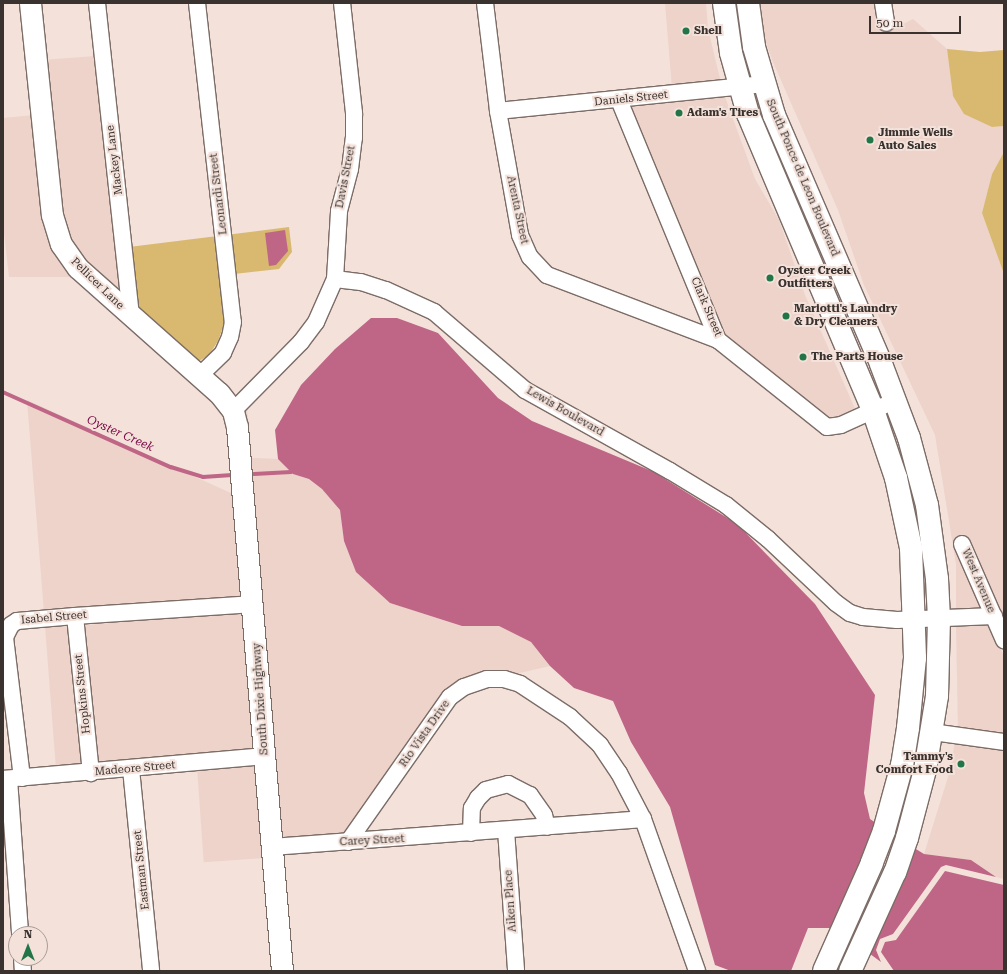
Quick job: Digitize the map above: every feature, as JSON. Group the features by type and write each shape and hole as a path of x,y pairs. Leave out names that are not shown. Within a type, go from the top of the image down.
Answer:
{"highway":[{"path":"724,3 740,88 760,144 873,410 896,478 911,548 916,620 908,728 894,797 872,863 824,971"},
{"name":"South Ponce de Leon Boulevard","path":"748,3 754,47 774,115 896,400 919,472 927,505 937,579 939,620 937,696 925,770 907,838 850,971"}],"main road":[{"name":"Pellicer Lane","path":"30,3 55,230 61,244 78,268 131,317 200,375 235,419"},
{"name":"South Dixie Highway","path":"235,419 254,604 282,971"}],"street":[{"name":"Mackey Lane","path":"97,3 131,317"},
{"name":"Leonardi Street","path":"197,3 233,322 230,337 223,353 200,375"},
{"name":"Davis Street","path":"335,279 338,219 350,169 354,138 354,114 342,3"},
{"name":"Arenta Street","path":"486,3 498,111 520,235 530,257 547,275 718,340"},
{"path":"883,3 886,24"},
{"name":"Daniels Street","path":"498,111 740,88 764,84"},
{"name":"Clark Street","path":"619,100 718,340 827,427 841,426 896,400"},
{"path":"235,419 302,342 316,322 335,279"},
{"name":"Lewis Boulevard","path":"335,279 361,282 386,290 434,312 525,390 670,471 726,505 768,539 836,603 850,612 877,619 939,620 994,616"},
{"name":"West Avenue","path":"962,544 1004,640"},
{"name":"Isabel Street","path":"11,779 5,637 6,630 17,621 254,604"},
{"name":"Hopkins Street","path":"75,616 91,773"},
{"name":"Rio Vista Drive","path":"348,842 450,697 464,687 487,679 504,679 520,684 570,717 600,745 619,773 643,818 697,971"},
{"path":"932,732 1004,742"},
{"name":"Madeore Street","path":"11,779 131,770 266,756"},
{"name":"Eastman Street","path":"131,770 152,971"},
{"path":"11,779 20,926"},
{"path":"470,833 472,808 478,798 486,790 508,784 530,795 544,815 547,827"},
{"name":"Carey Street","path":"273,847 547,827 643,818"},
{"name":"Aiken Place","path":"506,830 516,971"}],"shaded area":[{"path":"665,3 706,3 708,29 721,83 672,88"},
{"path":"756,3 876,3 880,32 892,30 913,19 947,49 953,96 992,127 1004,126 1004,152 992,174 982,213 1004,274 1004,624 965,534 954,540 984,610 956,611 956,564 935,435 864,285 838,210 773,62 757,18"},
{"path":"947,49 980,52 1004,50 1004,126 992,127 964,114 953,96"},
{"path":"96,56 124,301 82,263 61,227 42,60"},
{"path":"725,97 755,179 779,220 805,295 856,411 832,420 822,417 723,334 628,107"},
{"path":"35,115 77,277 9,277 3,223 3,118"},
{"path":"1004,152 1004,274 982,213 992,174"},
{"path":"289,227 292,252 279,269 234,274 224,303 223,327 218,341 209,355 199,361 192,359 136,310 129,247"},
{"path":"285,230 288,251 276,265 269,266 265,233"},
{"path":"371,318 397,318 438,333 498,398 532,421 654,472 737,524 815,604 875,695 864,793 870,819 879,825 832,928 808,928 791,971 731,971 715,965 670,807 631,742 613,701 574,688 550,666 531,642 499,626 462,626 390,603 356,572 344,541 340,510 322,489 309,479 293,474 278,459 275,430 301,385 335,349"},
{"path":"27,400 235,495 227,415 247,597 44,612"},
{"path":"247,409 252,458 278,459 293,474 309,479 322,489 340,510 344,541 390,603 462,626 499,626 531,642 550,666 515,674 487,672 461,680 345,835 278,840 240,414"},
{"path":"248,611 260,749 95,764 83,625"},
{"path":"69,624 84,767 56,769 45,626"},
{"path":"990,624 1004,657 1004,734 958,729 956,626"},
{"path":"955,742 1004,749 1004,879 996,877 971,860 924,854 949,774"},
{"path":"260,764 267,858 204,862 197,768"},
{"path":"911,846 924,854 971,860 996,877 946,865 941,867 893,934 880,939 876,950 881,962 866,951"},
{"path":"945,871 1004,885 1004,971 894,971 881,952 885,942 896,940"}],"waterway":[{"name":"Oyster Creek","path":"3,392 171,467 203,477 232,475"},
{"name":"Oyster Creek","path":"254,474 291,472"}],"place":[{"name":"Shell","path":"686,31"},
{"name":"Adam's Tires","path":"679,113"},
{"name":"Jimmie Wells Auto Sales","path":"870,140"},
{"name":"Oyster Creek Outfitters","path":"770,278"},
{"name":"Mariotti's Laundry & Dry Cleaners","path":"786,316"},
{"name":"The Parts House","path":"803,357"},
{"name":"Tammy's Comfort Food","path":"961,764"}]}
